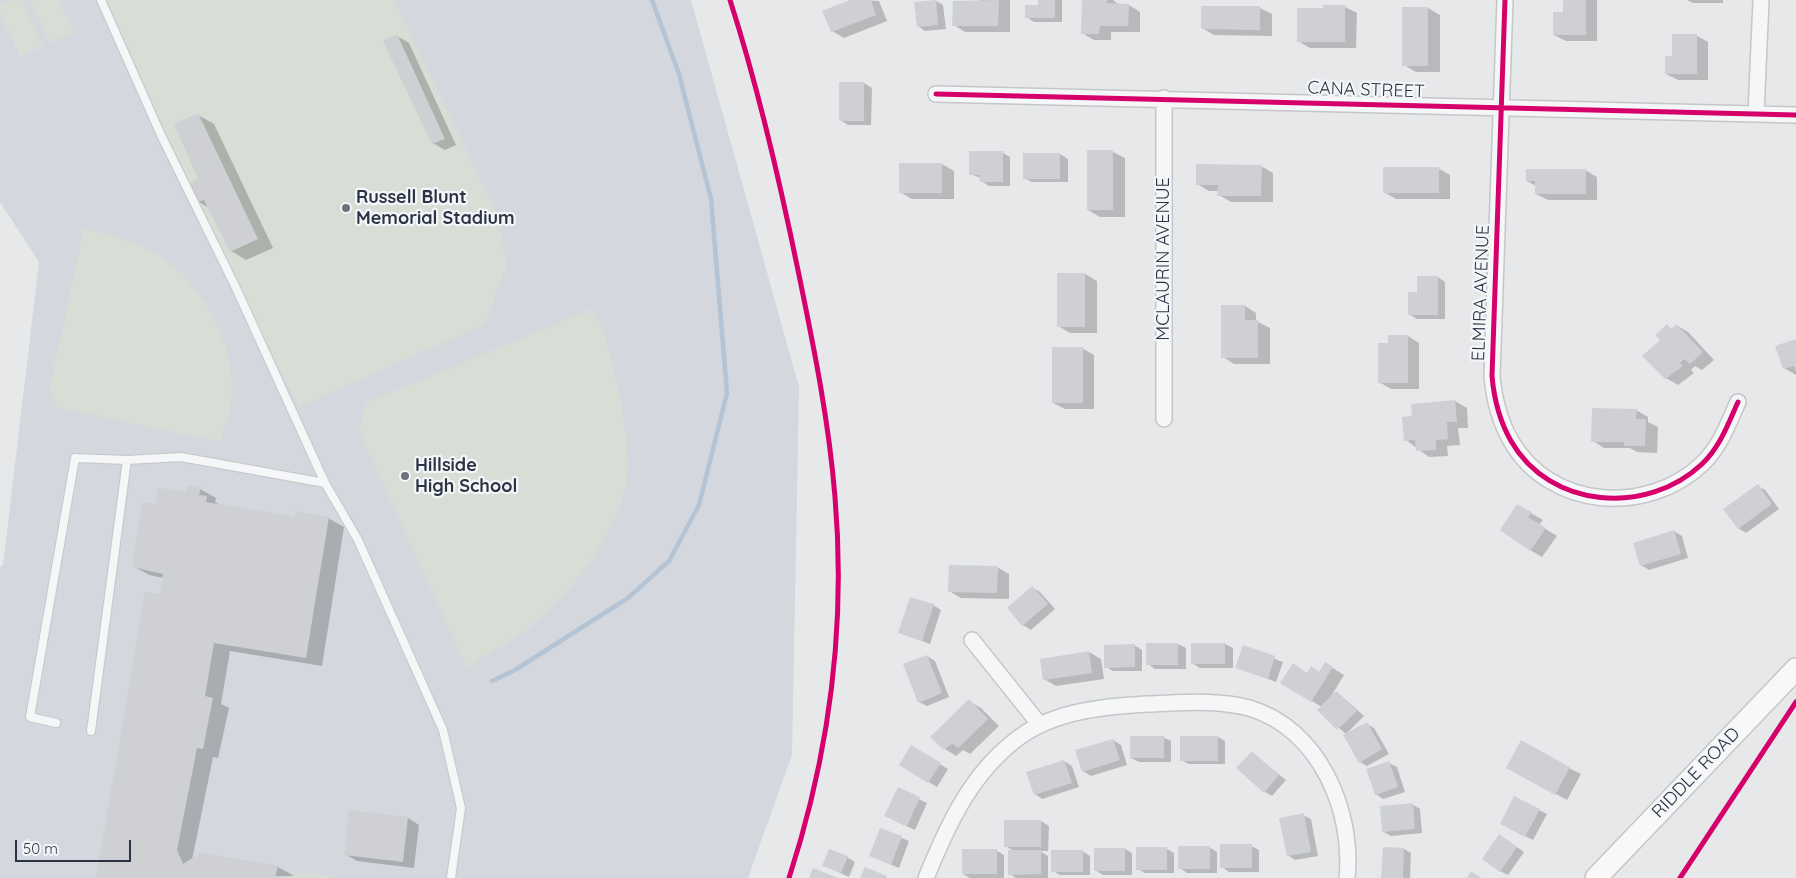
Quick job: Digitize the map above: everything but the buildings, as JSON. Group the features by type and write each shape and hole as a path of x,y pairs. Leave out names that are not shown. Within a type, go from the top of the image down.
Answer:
{"main road":[{"name":"RIDDLE ROAD","path":"1596,878 1796,669"}],"street":[{"name":"ELMIRA AVENUE","path":"1505,0 1492,376 1498,412 1512,443 1522,455 1551,480 1581,494 1612,500 1644,496 1672,485 1702,465 1712,454 1723,436 1738,402"},
{"path":"1756,113 1760,0"},
{"name":"CANA STREET","path":"936,94 1164,98 1796,115"},
{"name":"MCLAURIN AVENUE","path":"1164,98 1164,420"},
{"path":"972,640 1040,725"},
{"path":"926,878 948,825 963,798 1004,750 1040,725 1091,710 1136,704 1226,703 1267,715 1286,727 1316,756 1328,779 1340,811 1348,851 1347,878"}],"lane":[{"path":"101,0 161,136 236,288 325,483 358,540 444,730 461,808 451,878"},
{"path":"56,723 30,717 75,458 127,460 181,457 325,483"},
{"path":"91,731 127,460"}],"shaded area":[{"name":"Hillside High School","path":"0,0 691,0 799,387 792,755 748,878 0,878 0,567 3,565 39,262 0,202"},
{"path":"12,0 22,0 43,46 20,57 0,14 0,5"},
{"path":"30,0 59,0 74,32 50,43"},
{"name":"Russell Blunt Memorial Stadium","path":"107,0 394,0 497,214 507,264 485,324 299,407 196,202"},
{"path":"84,229 112,236 149,249 174,267 190,282 204,300 224,342 230,364 232,387 230,409 220,442 59,408 49,391"},
{"path":"592,309 598,319 609,349 622,410 627,475 622,497 604,541 575,582 559,600 525,631 467,668 359,431 366,403"},
{"path":"306,872 335,878 288,878"}],"waterway":[{"path":"492,681 515,670 628,598 669,561 699,505 727,393 711,199 679,74 652,0"}],"cycle path":[{"path":"730,0 760,102 792,240 820,385 835,497 838,545 838,594 831,690 815,785 789,878"},
{"path":"1505,0 1492,376 1498,409 1511,441 1528,464 1550,481 1574,492 1600,498 1628,498 1654,492 1680,481 1702,464 1719,443 1738,402"},
{"path":"936,94 1796,115"},
{"path":"1680,878 1796,702"}],"place":[{"name":"Russell Blunt Memorial Stadium","path":"346,208"},
{"name":"Hillside High School","path":"405,476"}]}
